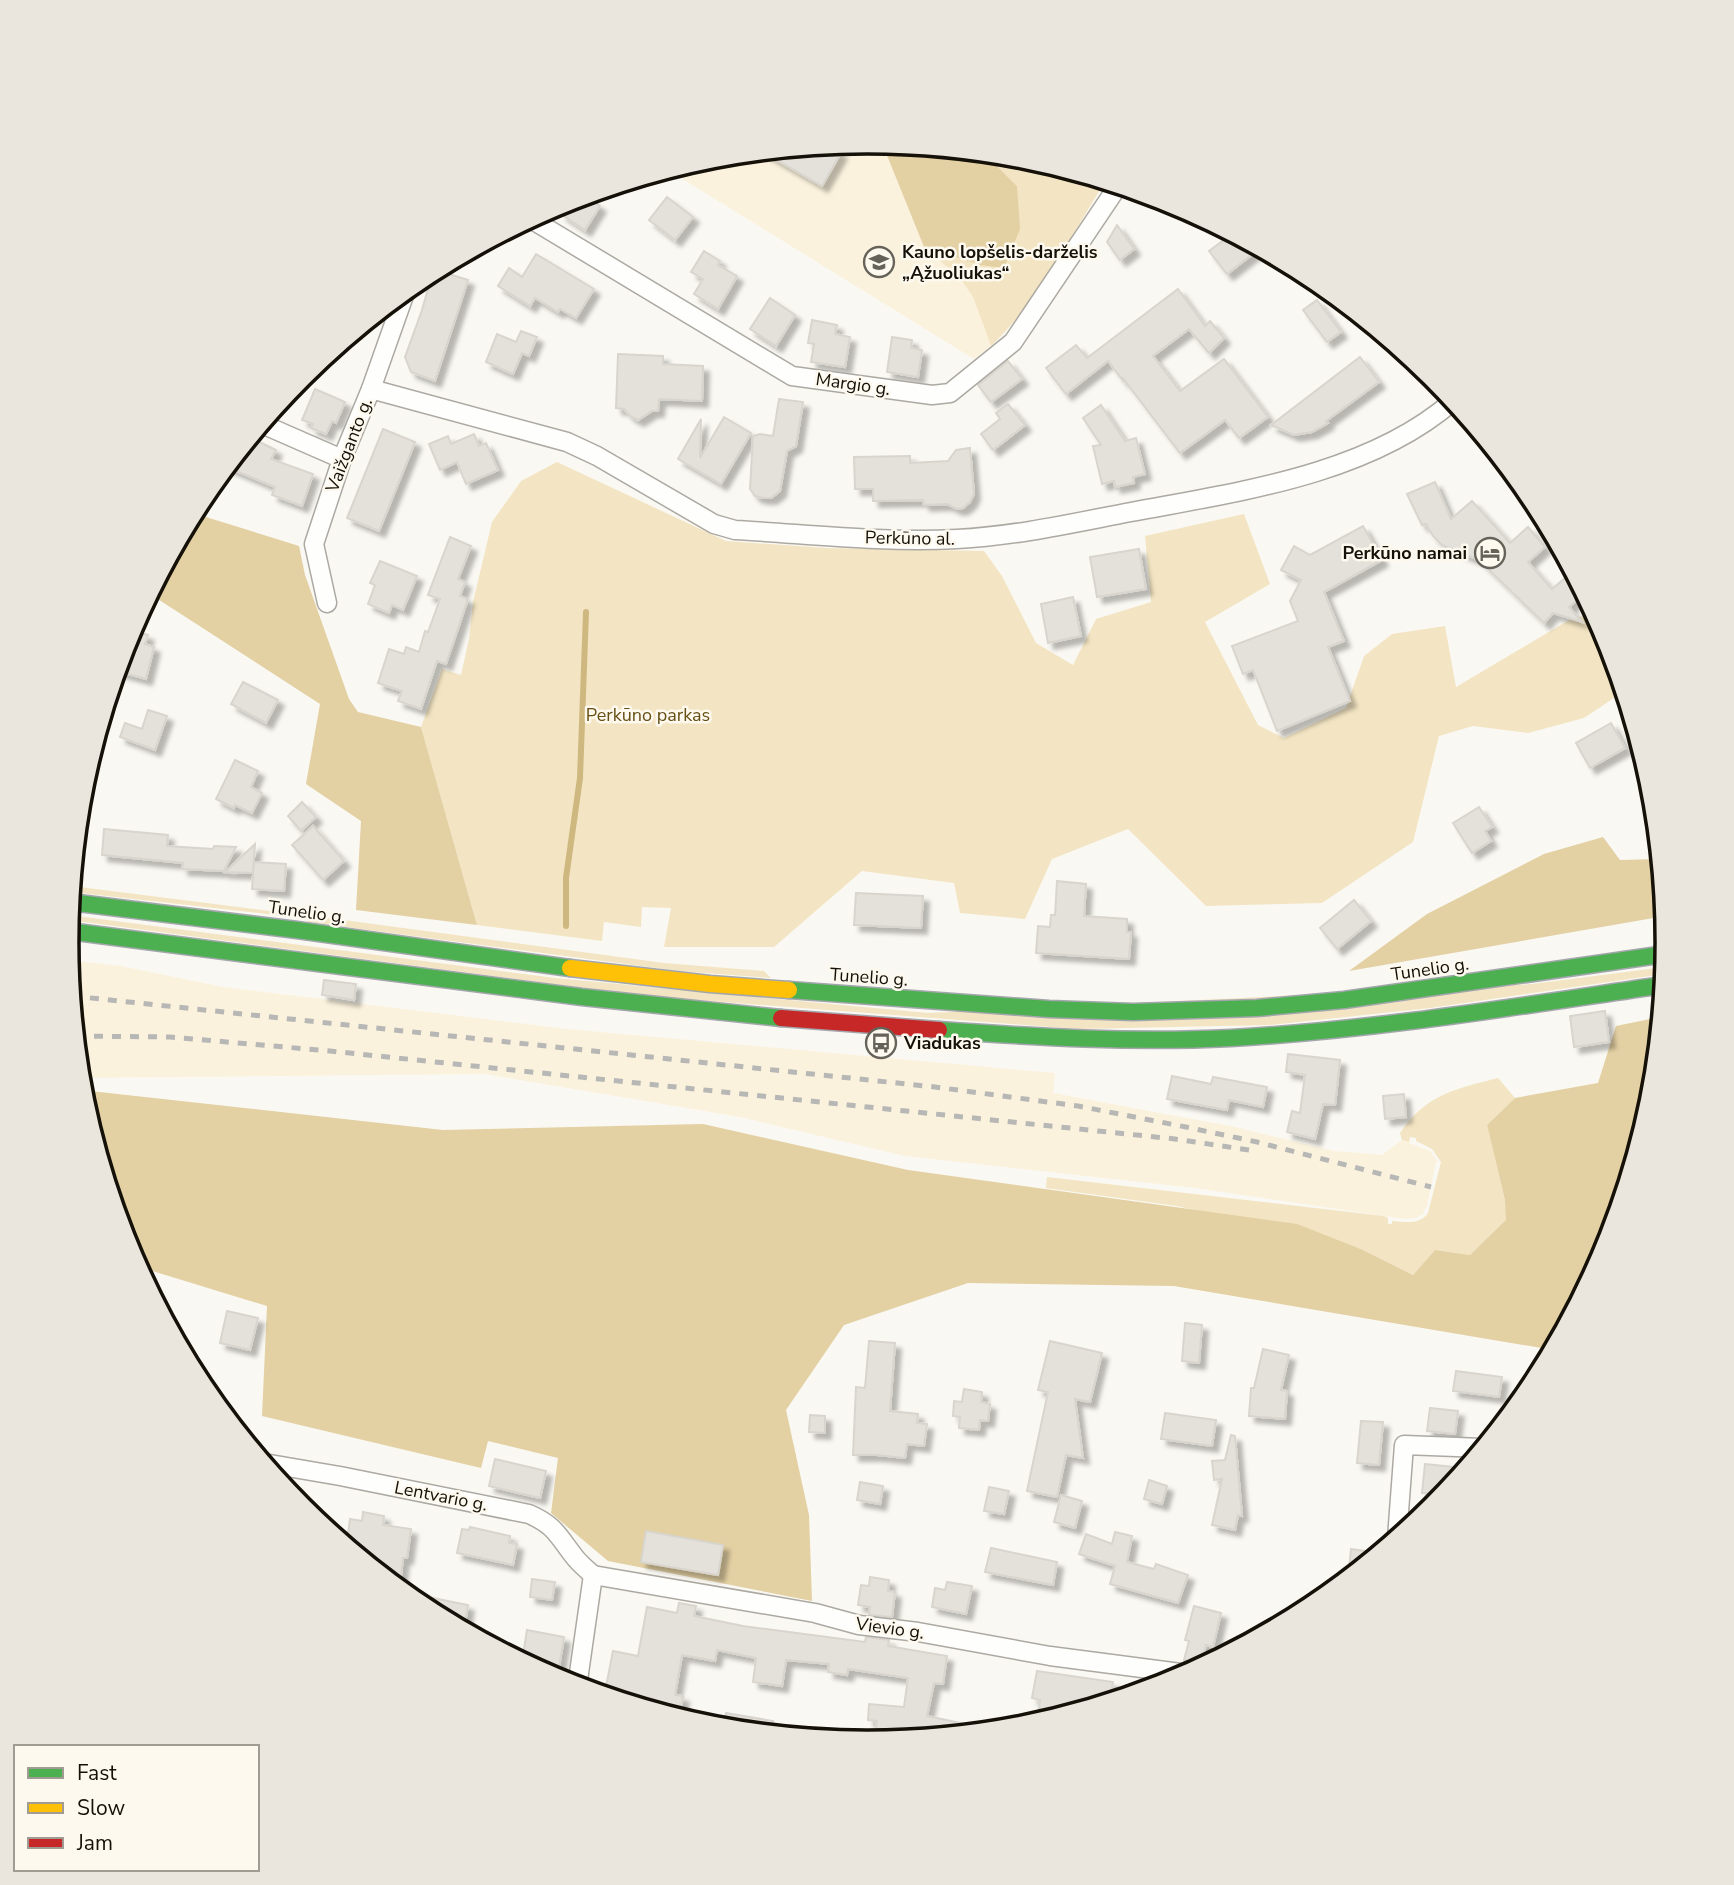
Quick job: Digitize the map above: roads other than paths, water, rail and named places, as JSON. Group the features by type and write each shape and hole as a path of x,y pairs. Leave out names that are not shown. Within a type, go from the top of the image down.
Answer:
{"main road":[{"name":"Tunelio g.","path":"80,903 604,973 710,984 1049,1009 1147,1011 1257,1008 1319,1002 1655,956"},
{"path":"79,932 687,1010 1049,1038 1164,1040 1280,1035 1408,1023 1654,986"}],"street":[{"name":"Margio g.","path":"541,225 792,376 932,395 950,393 1013,342 1113,194"},
{"name":"Vaižganto g.","path":"327,603 314,544 342,459 371,389 400,308"},
{"name":"Perkūno al.","path":"371,389 567,442 597,456 714,524 735,530 894,540 1018,534 1183,503 1289,479 1367,453 1416,428 1445,407"},
{"path":"270,428 342,459"},
{"path":"1398,1525 1404,1445 1472,1448"},
{"name":"Lentvario g.","path":"277,1465 529,1514 547,1522 593,1575"},
{"path":"579,1676 593,1575"},
{"name":"Vievio g.","path":"593,1575 815,1613 859,1625 918,1632 1049,1656 1168,1671"}],"waterway":[{"path":"566,926 566,878 580,778 586,612"}],"railway":[{"path":"80,997 935,1087 1078,1106 1257,1142 1431,1187"},
{"path":"84,1036 170,1037 330,1051 1175,1139 1249,1150"}],"place":[{"name":"Kauno lopšelis-darželis „Ąžuoliukas“","path":"879,262"},
{"name":"Perkūno namai","path":"1490,553"},
{"name":"Viadukas","path":"881,1043"}],"park label":[{"name":"Perkūno parkas","path":"648,715"}]}
